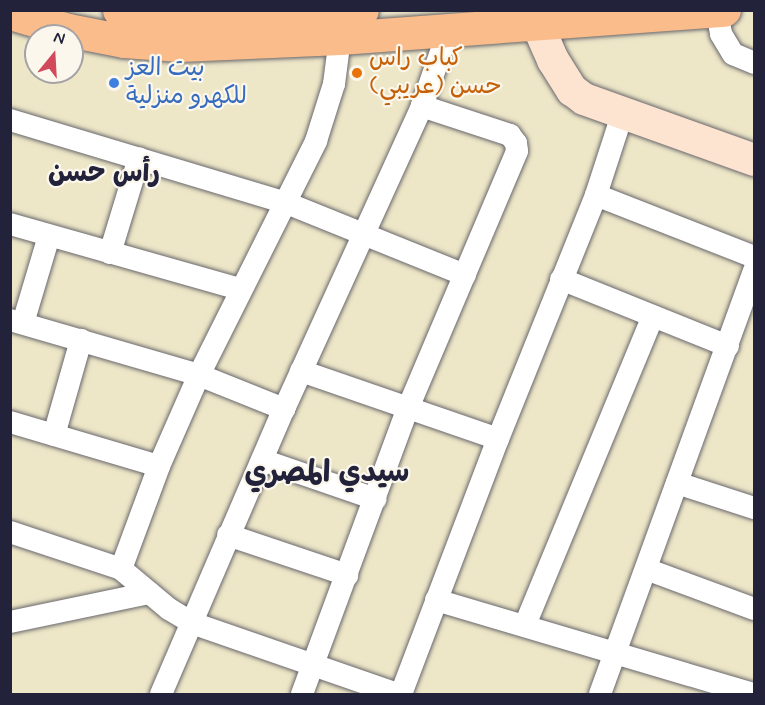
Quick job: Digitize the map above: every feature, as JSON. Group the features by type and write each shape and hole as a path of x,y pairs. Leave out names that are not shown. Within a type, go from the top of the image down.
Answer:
{"main road":[{"path":"118,10 140,14 209,17 362,10"},
{"path":"10,13 68,30 146,43 180,45 340,38 449,30 533,16 724,10"}],"street":[{"path":"717,11 721,34 733,54 754,63"},
{"path":"533,16 553,60 572,90 591,102 754,160"},
{"path":"160,694 284,409 422,106 449,30"},
{"path":"121,568 159,466 199,375 316,141 334,84 340,38"},
{"path":"302,694 408,408 517,151 516,143 510,135 422,106"},
{"path":"10,532 121,568 149,593 192,623 312,667 399,694 596,195 623,112"},
{"path":"10,120 284,202 465,275"},
{"path":"110,253 139,158"},
{"path":"596,195 754,257"},
{"path":"10,224 240,289"},
{"path":"49,236 17,322 199,375 284,409"},
{"path":"600,694 754,270"},
{"path":"561,279 728,346"},
{"path":"525,625 653,316"},
{"path":"54,435 81,340"},
{"path":"301,371 498,439"},
{"path":"10,422 159,466"},
{"path":"262,460 375,499"},
{"path":"677,483 754,508"},
{"path":"228,535 347,575"},
{"path":"646,569 754,609"},
{"path":"10,622 149,593"},
{"path":"436,600 615,651 754,694"}],"place":[{"name":"كباب راس حسن (عريبي)","path":"357,73"},
{"name":"بيت العز للكهرو منزلية","path":"114,83"}],"district":[{"name":"رأس حسن","path":"104,174"},
{"name":"سيدي المصري","path":"327,473"}]}
